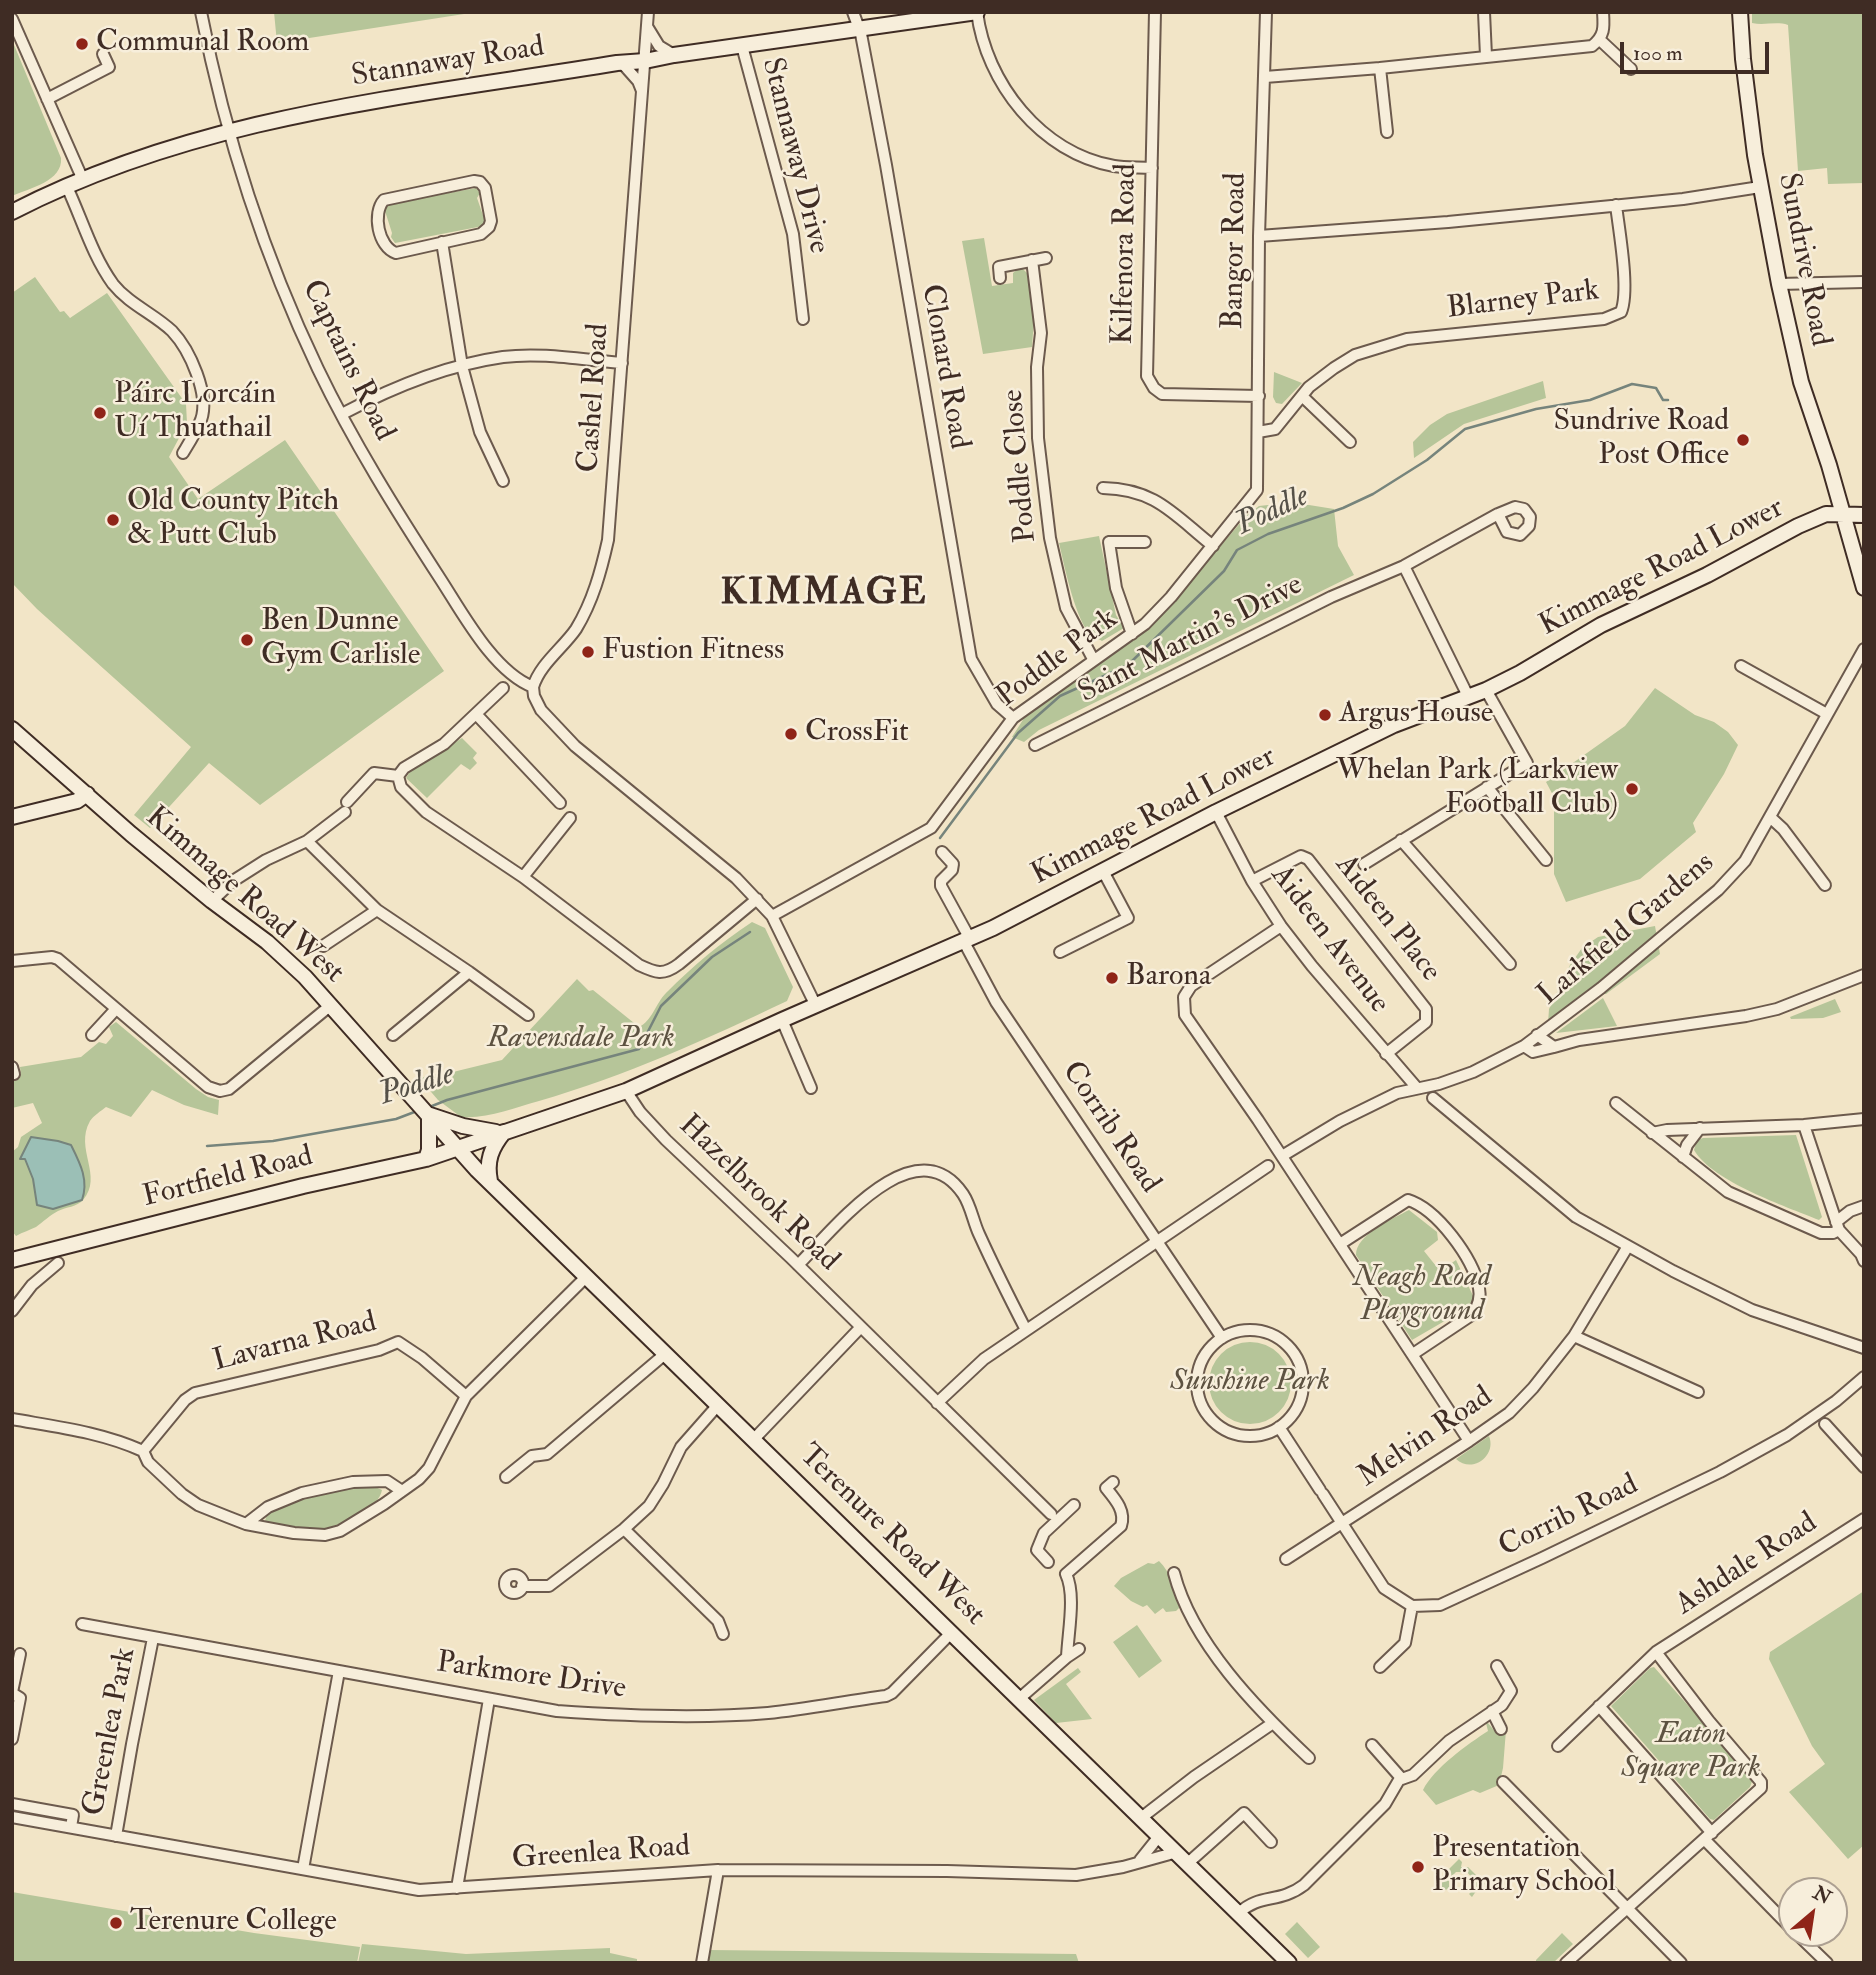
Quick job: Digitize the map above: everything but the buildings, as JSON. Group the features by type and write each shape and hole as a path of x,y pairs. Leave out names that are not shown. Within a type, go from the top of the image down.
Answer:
{"main road":[{"name":"Stannaway Road","path":"12,212 83,180 230,130 345,105 977,12"},
{"name":"Sundrive Road","path":"1740,12 1744,71 1760,187 1779,284 1801,382 1829,465 1864,588"},
{"name":"Kimmage Road Lower","path":"456,1147 626,1091 967,940 1216,812 1394,725 1486,690 1601,625 1707,575 1798,526 1826,514 1864,515"},
{"name":"Kimmage Road West","path":"12,729 212,901 267,942 305,977 456,1147"},
{"path":"12,817 77,801 87,794"},
{"path":"426,1159 429,1150 427,1115 463,1126 503,1133 490,1153 488,1170 491,1181"},
{"name":"Fortfield Road","path":"12,1260 303,1186 426,1159 456,1147"},
{"name":"Terenure Road West","path":"456,1147 664,1354 1289,1963"}],"street":[{"name":"Captains Road","path":"201,12 239,167 274,265 318,369 421,549 482,641 509,672 533,687"},
{"name":"Cashel Road","path":"533,687 541,672 576,629 590,603 608,540 648,12"},
{"name":"Clonard Road","path":"853,12 859,28 886,165 971,659 997,704 1013,718"},
{"path":"977,12 982,42 998,79 1007,94 1043,131 1059,143 1114,166 1152,168"},
{"name":"Kilfenora Road","path":"1155,12 1147,376 1154,388 1162,394 1259,396"},
{"name":"Bangor Road","path":"1257,490 1259,236 1266,12"},
{"path":"1484,12 1486,57"},
{"path":"1265,77 1592,46 1600,40 1605,31 1603,12"},
{"path":"12,19 83,180"},
{"path":"648,28 659,46 674,55"},
{"path":"1600,40 1630,69"},
{"name":"Stannaway Drive","path":"742,47 793,234 803,319"},
{"path":"47,99 109,67 103,54"},
{"path":"622,63 638,80 643,94"},
{"path":"1380,68 1387,132"},
{"path":"480,182 485,188 491,221 489,227 481,234 442,242 396,253 389,251 383,245 377,212 379,205 384,200 480,182"},
{"path":"67,187 104,271 116,288 172,331 197,372 204,401 201,419 183,453"},
{"path":"1259,236 1683,199 1760,187"},
{"name":"Blarney Park","path":"1302,396 1322,377 1355,355 1408,339 1604,319 1621,312 1624,305 1616,205"},
{"path":"442,242 462,366 480,432 503,481"},
{"path":"1000,278 999,267 1046,258"},
{"name":"Poddle Close","path":"1032,260 1041,333 1037,367 1038,438 1050,538 1066,608 1093,659"},
{"path":"1779,284 1864,282"},
{"path":"342,414 413,380 505,356 549,356 622,363"},
{"path":"1258,432 1275,429 1302,396 1350,442"},
{"path":"1103,488 1117,494 1145,494 1161,503 1213,546"},
{"name":"Poddle Park","path":"772,916 931,828 1013,718 1145,624 1171,597 1257,490"},
{"name":"Saint Martin's Drive","path":"1035,745 1331,597 1404,566 1498,514"},
{"path":"1132,634 1116,587 1109,542 1145,542"},
{"path":"1404,566 1468,696"},
{"name":"Larkfield Gardens","path":"1282,1156 1378,1101 1397,1093 1439,1084 1496,1061 1524,1046 1601,988 1718,890 1745,861 1864,649"},
{"path":"1852,668 1864,662"},
{"path":"1741,666 1827,714"},
{"path":"533,687 541,710 575,746 757,898 772,916 816,1006"},
{"path":"398,776 404,768 444,744 503,688"},
{"path":"1364,864 1527,763 1486,690"},
{"path":"477,714 560,803"},
{"path":"212,901 266,860 307,841 346,807 374,774 398,776"},
{"path":"398,776 401,787 426,812 523,877 639,965 658,974 669,971 757,898"},
{"path":"1487,787 1546,859"},
{"name":"Aideen Avenue","path":"1216,812 1252,881 1281,926 1417,1088"},
{"path":"1770,817 1783,829 1825,885"},
{"path":"523,877 570,818"},
{"path":"1401,840 1510,964"},
{"path":"307,841 377,910 469,972 528,1016"},
{"name":"Corrib Road","path":"942,852 953,864 952,870 941,881 941,886 996,1002 1222,1338"},
{"name":"Aideen Place","path":"1252,881 1301,856 1308,859 1426,1009 1426,1022 1386,1054"},
{"path":"1060,952 1128,918 1103,871"},
{"path":"225,889 233,916"},
{"path":"323,946 377,910"},
{"path":"1281,926 1191,986 1184,996 1185,1015 1258,1120 1469,1441"},
{"path":"12,961 52,957 58,959 208,1087 220,1091 229,1089 331,1005"},
{"path":"393,1035 469,972"},
{"path":"1524,1046 1533,1052 1579,1040 1746,1016 1777,1009 1864,975"},
{"path":"92,1035 115,1010"},
{"path":"782,1020 811,1088"},
{"path":"1537,1035 1554,1047"},
{"name":"Hazelbrook Road","path":"626,1091 640,1112 666,1140 798,1265 1051,1514"},
{"path":"1433,1098 1558,1205 1576,1217 1752,1310 1864,1348"},
{"path":"1616,1103 1735,1196 1821,1233 1838,1226 1850,1211 1864,1206"},
{"path":"1652,1133 1864,1119"},
{"path":"1804,1125 1838,1226 1864,1261"},
{"path":"1683,1157 1686,1145 1700,1128"},
{"path":"937,1403 984,1359 1268,1166"},
{"path":"798,1265 859,1202 885,1184 905,1173 923,1169 938,1172 948,1177 965,1197 978,1232 1026,1330"},
{"path":"1340,1244 1408,1200 1422,1206 1439,1221 1460,1248 1479,1290 1477,1307 1473,1314 1413,1354"},
{"name":"Melvin Road","path":"1286,1559 1509,1413 1533,1388 1574,1336 1628,1246"},
{"path":"12,1311 32,1286 58,1263"},
{"path":"12,1419 104,1435 143,1451 148,1462 182,1494 198,1505 246,1524 294,1533 332,1533 355,1523 419,1479 429,1468 466,1396 586,1277"},
{"path":"754,1439 860,1328"},
{"path":"1257,1330 1275,1336 1289,1347 1299,1362 1303,1380 1301,1398 1293,1415 1279,1427 1268,1433 1242,1436 1219,1426 1209,1417 1202,1406 1197,1381 1204,1357 1222,1338 1238,1331 1257,1330"},
{"path":"1574,1336 1698,1392"},
{"name":"Lavarna Road","path":"143,1451 185,1400 195,1393 249,1378 379,1350 398,1342 432,1366 466,1396"},
{"path":"506,1477 532,1456 547,1454 664,1354"},
{"name":"Corrib Road","path":"1412,1606 1440,1605 1720,1472 1787,1435 1836,1401 1864,1377"},
{"path":"522,1586 549,1586 649,1506 663,1485 681,1447 718,1405"},
{"path":"1825,1424 1864,1467"},
{"path":"1279,1427 1384,1588 1412,1606 1405,1643 1380,1667"},
{"path":"246,1524 268,1507 302,1493 353,1482 387,1482 402,1491"},
{"path":"1067,1657 1072,1595 1066,1574 1121,1526 1124,1518 1122,1512 1106,1488 1113,1482"},
{"path":"1048,1562 1037,1550 1044,1533 1074,1505"},
{"name":"Ashdale Road","path":"1558,1745 1656,1652 1864,1519"},
{"path":"624,1528 718,1621 723,1634"},
{"path":"1174,1573 1179,1592 1215,1656 1273,1723 1309,1758"},
{"name":"Parkmore Drive","path":"82,1624 557,1711 691,1716 769,1713 886,1696 952,1632"},
{"name":"Greenlea Park","path":"116,1836 153,1638"},
{"path":"1020,1698 1079,1649"},
{"path":"1566,1963 1761,1788 1761,1782 1709,1721 1656,1652"},
{"path":"12,1739 20,1698 12,1693 20,1654"},
{"path":"1239,1913 1258,1900 1293,1894 1385,1804 1395,1784 1413,1775 1449,1741 1507,1699 1511,1691 1497,1666"},
{"path":"303,1869 339,1671"},
{"path":"457,1888 489,1699"},
{"path":"1599,1706 1708,1837 1778,1914"},
{"path":"1492,1711 1501,1729"},
{"path":"1142,1818 1194,1777 1273,1723"},
{"path":"1371,1745 1402,1779"},
{"path":"1503,1782 1681,1963"},
{"name":"Greenlea Road","path":"12,1804 73,1815 71,1827"},
{"path":"1188,1863 1244,1813 1271,1842"},
{"name":"Greenlea Road","path":"12,1817 419,1890 718,1870 1076,1875 1123,1867 1177,1852"},
{"path":"1138,1862 1160,1835"},
{"path":"702,1963 718,1870"},
{"path":"1810,1947 1827,1963"}],"green space":[{"path":"274,12 477,12 277,43"},
{"path":"1752,12 1864,12 1864,183 1828,184 1827,168 1798,171 1788,25 1752,23"},
{"path":"12,40 61,158 57,173 51,178 12,196"},
{"path":"476,188 480,193 477,198 485,221 483,226 395,243 391,237 385,211 388,204"},
{"path":"984,238 992,286 1013,283 1013,273 1021,267 1027,273 1034,319 1032,347 983,354 962,241"},
{"name":"Ben Dunne Gym Carlisle","path":"35,277 60,312 64,311 70,318 107,293 186,404 187,423 169,457 198,499 285,440 444,671 260,805 209,763 150,828 134,815 191,747 37,609 12,583 12,293"},
{"path":"1274,372 1302,383 1282,404 1276,403 1273,397"},
{"path":"1543,381 1546,398 1464,424 1414,458 1413,442 1430,425 1447,414"},
{"path":"1309,505 1334,509 1338,546 1354,575 1039,730 1024,742 1012,737 1033,704 1058,685 1139,636 1161,616 1247,515 1259,506"},
{"path":"1099,536 1116,615 1124,628 1102,641 1092,636 1081,619 1071,593 1059,543"},
{"name":"Whelan Park (Larkview Football Club)","path":"1655,688 1695,715 1714,722 1728,732 1738,745 1724,774 1693,823 1696,832 1640,879 1566,902 1554,874 1554,797 1546,782 1625,726"},
{"path":"462,738 477,753 473,758 477,763 470,770 461,764 427,798 406,778 411,770"},
{"name":"Ravensdale Park","path":"752,922 765,928 793,987 787,1001 634,1068 571,1091 491,1115 461,1117 438,1100 420,1079 502,1060 577,979 589,991 593,990 639,1027 647,1021 666,993 687,973"},
{"path":"1655,926 1660,954 1606,994 1600,994 1547,1038 1549,1009 1570,965 1582,948 1598,937"},
{"path":"1603,998 1617,1026 1556,1033"},
{"path":"1835,999 1841,1012 1823,1018 1790,1017"},
{"path":"116,1022 196,1089 219,1100 218,1115 184,1105 152,1090 131,1117 106,1107 91,1119 86,1131 91,1181 83,1200 75,1206 58,1211 36,1227 16,1236 12,1231 12,1152 18,1147 21,1137 42,1123 33,1103 12,1108 12,1076 21,1075 20,1067 81,1057 99,1042 106,1044 113,1036 109,1027"},
{"path":"1796,1135 1822,1217 1819,1220 1733,1183 1703,1162 1694,1150 1697,1140 1703,1138"},
{"name":"Neagh Road Playground","path":"1409,1210 1437,1232 1438,1240 1424,1251 1440,1271 1456,1260 1475,1300 1467,1308 1412,1340 1356,1255 1357,1248 1368,1234"},
{"name":"Sunshine Park","path":"1242,1342 1258,1342 1273,1349 1284,1360 1291,1375 1288,1399 1279,1412 1258,1424 1242,1424 1227,1417 1216,1406 1209,1391 1209,1375 1216,1360 1227,1349"},
{"path":"1489,1436 1491,1443 1482,1461 1469,1465 1456,1459"},
{"path":"371,1485 382,1490 375,1503 361,1514 337,1525 323,1529 288,1528 265,1521 267,1514 303,1498"},
{"path":"1159,1561 1182,1605 1176,1611 1166,1612 1163,1608 1155,1614 1147,1605 1143,1607 1131,1601 1114,1586 1121,1578 1148,1563"},
{"path":"1864,1591 1864,1845 1848,1859 1789,1792 1825,1764 1812,1746 1769,1659 1770,1652"},
{"path":"1137,1625 1162,1661 1139,1678 1113,1642"},
{"name":"Eaton Square Park","path":"1654,1667 1753,1779 1750,1787 1714,1820 1710,1819 1611,1706"},
{"path":"1078,1668 1081,1672 1066,1684 1092,1719 1056,1723 1034,1700"},
{"path":"1486,1723 1497,1734 1506,1730 1499,1785 1480,1793 1473,1790 1436,1805 1423,1790 1443,1765 1488,1731"},
{"path":"1459,1859 1462,1862 1461,1867 1468,1867 1485,1884 1479,1887 1472,1897 1469,1894 1473,1890 1474,1880 1467,1872 1456,1872 1449,1879 1449,1889 1444,1890 1436,1882"},
{"name":"Terenure College","path":"12,1892 254,1933 360,1947 357,1963 12,1963"},
{"path":"1297,1922 1320,1947 1308,1958 1285,1934"},
{"path":"1562,1933 1573,1944 1553,1963 1536,1963 1536,1960"},
{"path":"362,1944 466,1954 610,1948 610,1953 637,1959 637,1963 358,1963"},
{"path":"709,1950 1076,1954 1079,1963 706,1963"}],"water":[{"path":"31,1137 71,1145 84,1179 82,1200 53,1209 37,1205 33,1179 25,1159 20,1159"}],"waterway":[{"name":"Poddle","path":"940,838 1018,733 1060,696 1128,665 1224,571 1237,550 1268,534 1343,508 1373,494 1427,460 1465,429 1536,409 1590,400 1632,384 1656,388 1663,400 1668,400"},
{"name":"Poddle","path":"427,1108 447,1100 639,1049 661,1006 712,957 750,932"},
{"name":"Poddle","path":"207,1146 273,1141 396,1119 417,1111"}],"place":[{"name":"Communal Room","path":"82,44"},
{"name":"Páirc Lorcáin Uí Thuathail","path":"100,413"},
{"name":"Sundrive Road Post Office","path":"1743,440"},
{"name":"Old County Pitch & Putt Club","path":"113,520"},
{"name":"Ben Dunne Gym Carlisle","path":"247,640"},
{"name":"Fustion Fitness","path":"588,652"},
{"name":"Argus House","path":"1325,715"},
{"name":"CrossFit","path":"791,734"},
{"name":"Whelan Park (Larkview Football Club)","path":"1632,789"},
{"name":"Barona","path":"1112,978"},
{"name":"Presentation Primary School","path":"1418,1867"},
{"name":"Terenure College","path":"116,1923"}],"district":[{"name":"KIMMAGE","path":"824,595"}]}
